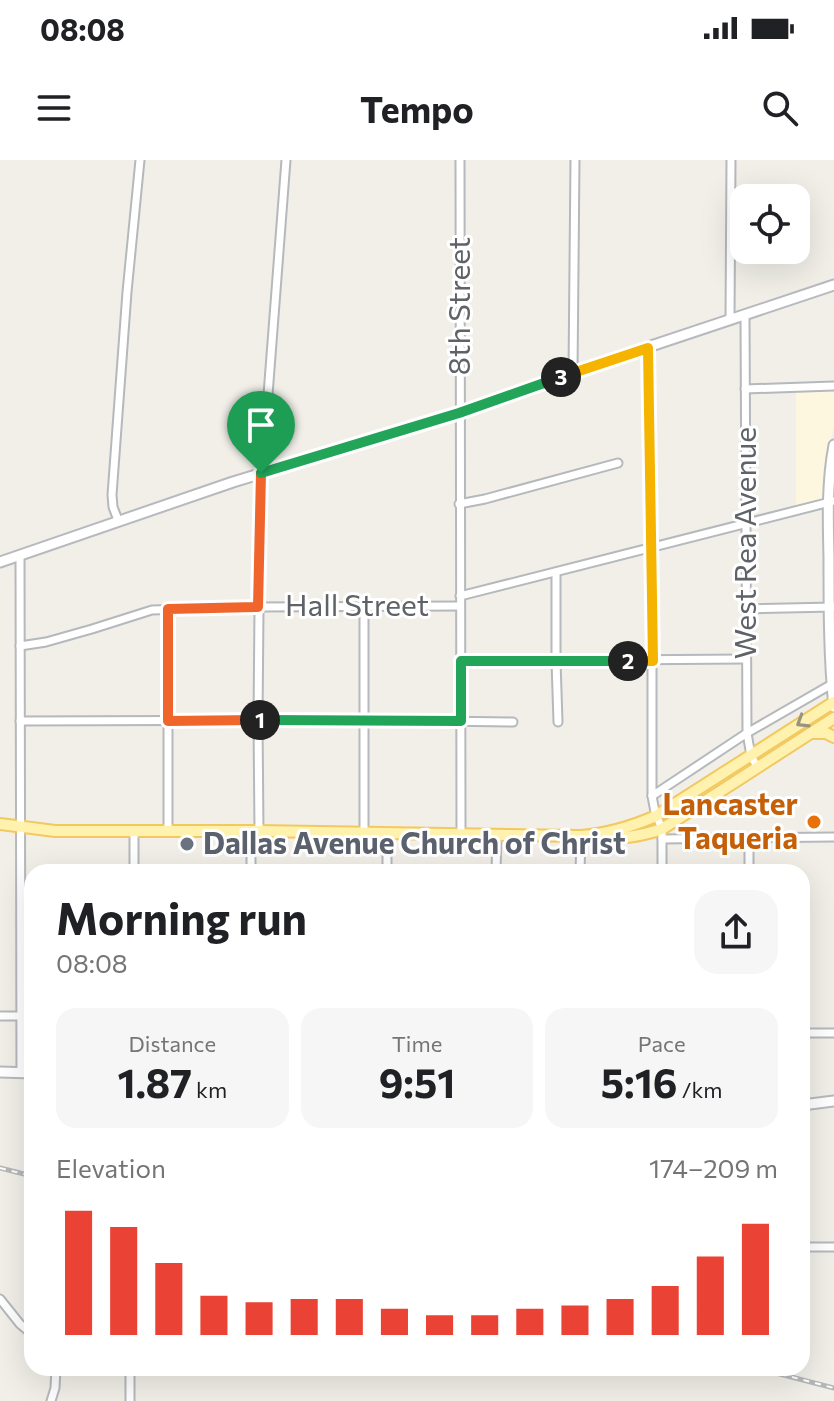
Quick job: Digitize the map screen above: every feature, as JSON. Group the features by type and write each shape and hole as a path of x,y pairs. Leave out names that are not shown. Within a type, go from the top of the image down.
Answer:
{"main road":[{"path":"0,824 55,831 597,834 656,816 834,704"},
{"path":"597,834 617,839 662,834 834,718"},
{"path":"811,733 826,733 834,737"}],"street":[{"path":"118,520 112,495 140,160"},
{"path":"252,864 258,720 261,473 286,160"},
{"name":"8th Street","path":"460,160 460,606"},
{"path":"573,372 575,160"},
{"path":"730,320 731,160"},
{"path":"0,562 261,473 459,413 834,285"},
{"name":"West Rea Avenue","path":"745,316 747,733 751,756 758,768"},
{"path":"648,348 652,796 662,834 662,864"},
{"path":"745,389 834,386"},
{"path":"834,445 829,478 834,704"},
{"path":"459,504 618,463"},
{"name":"Hall Street","path":"460,596 831,502"},
{"path":"20,555 21,1016 24,1044"},
{"path":"556,572 558,722"},
{"path":"460,606 461,834"},
{"name":"Hall Street","path":"20,646 61,638 152,610 460,606"},
{"path":"364,607 364,833"},
{"path":"745,609 831,607"},
{"path":"168,609 168,831"},
{"path":"461,661 745,659"},
{"path":"652,796 747,733 832,684"},
{"path":"20,721 513,722"},
{"path":"134,831 134,864"},
{"path":"387,833 387,864"},
{"path":"662,834 749,838 834,837"},
{"path":"496,864 497,835"},
{"path":"580,864 581,836"},
{"path":"749,838 749,864"},
{"path":"0,1016 21,1016"},
{"path":"810,1033 834,1033"},
{"path":"0,1072 24,1073"},
{"path":"810,1104 834,1101"},
{"path":"810,1247 834,1247"},
{"path":"0,1299 24,1327"},
{"path":"51,1401 56,1376"},
{"path":"130,1376 130,1401"}],"shaded area":[{"path":"796,389 834,389 834,427 824,466 823,498 796,507"}],"railway":[{"path":"0,1168 24,1174"},
{"path":"788,1376 834,1388"}],"place":[{"name":"Lancaster Taqueria","path":"814,822"},
{"name":"Dallas Avenue Church of Christ","path":"187,844"}],"route":[{"path":"648,348 653,661 461,661 461,721 168,721 168,609 258,607 261,473 459,413 648,348"}]}
